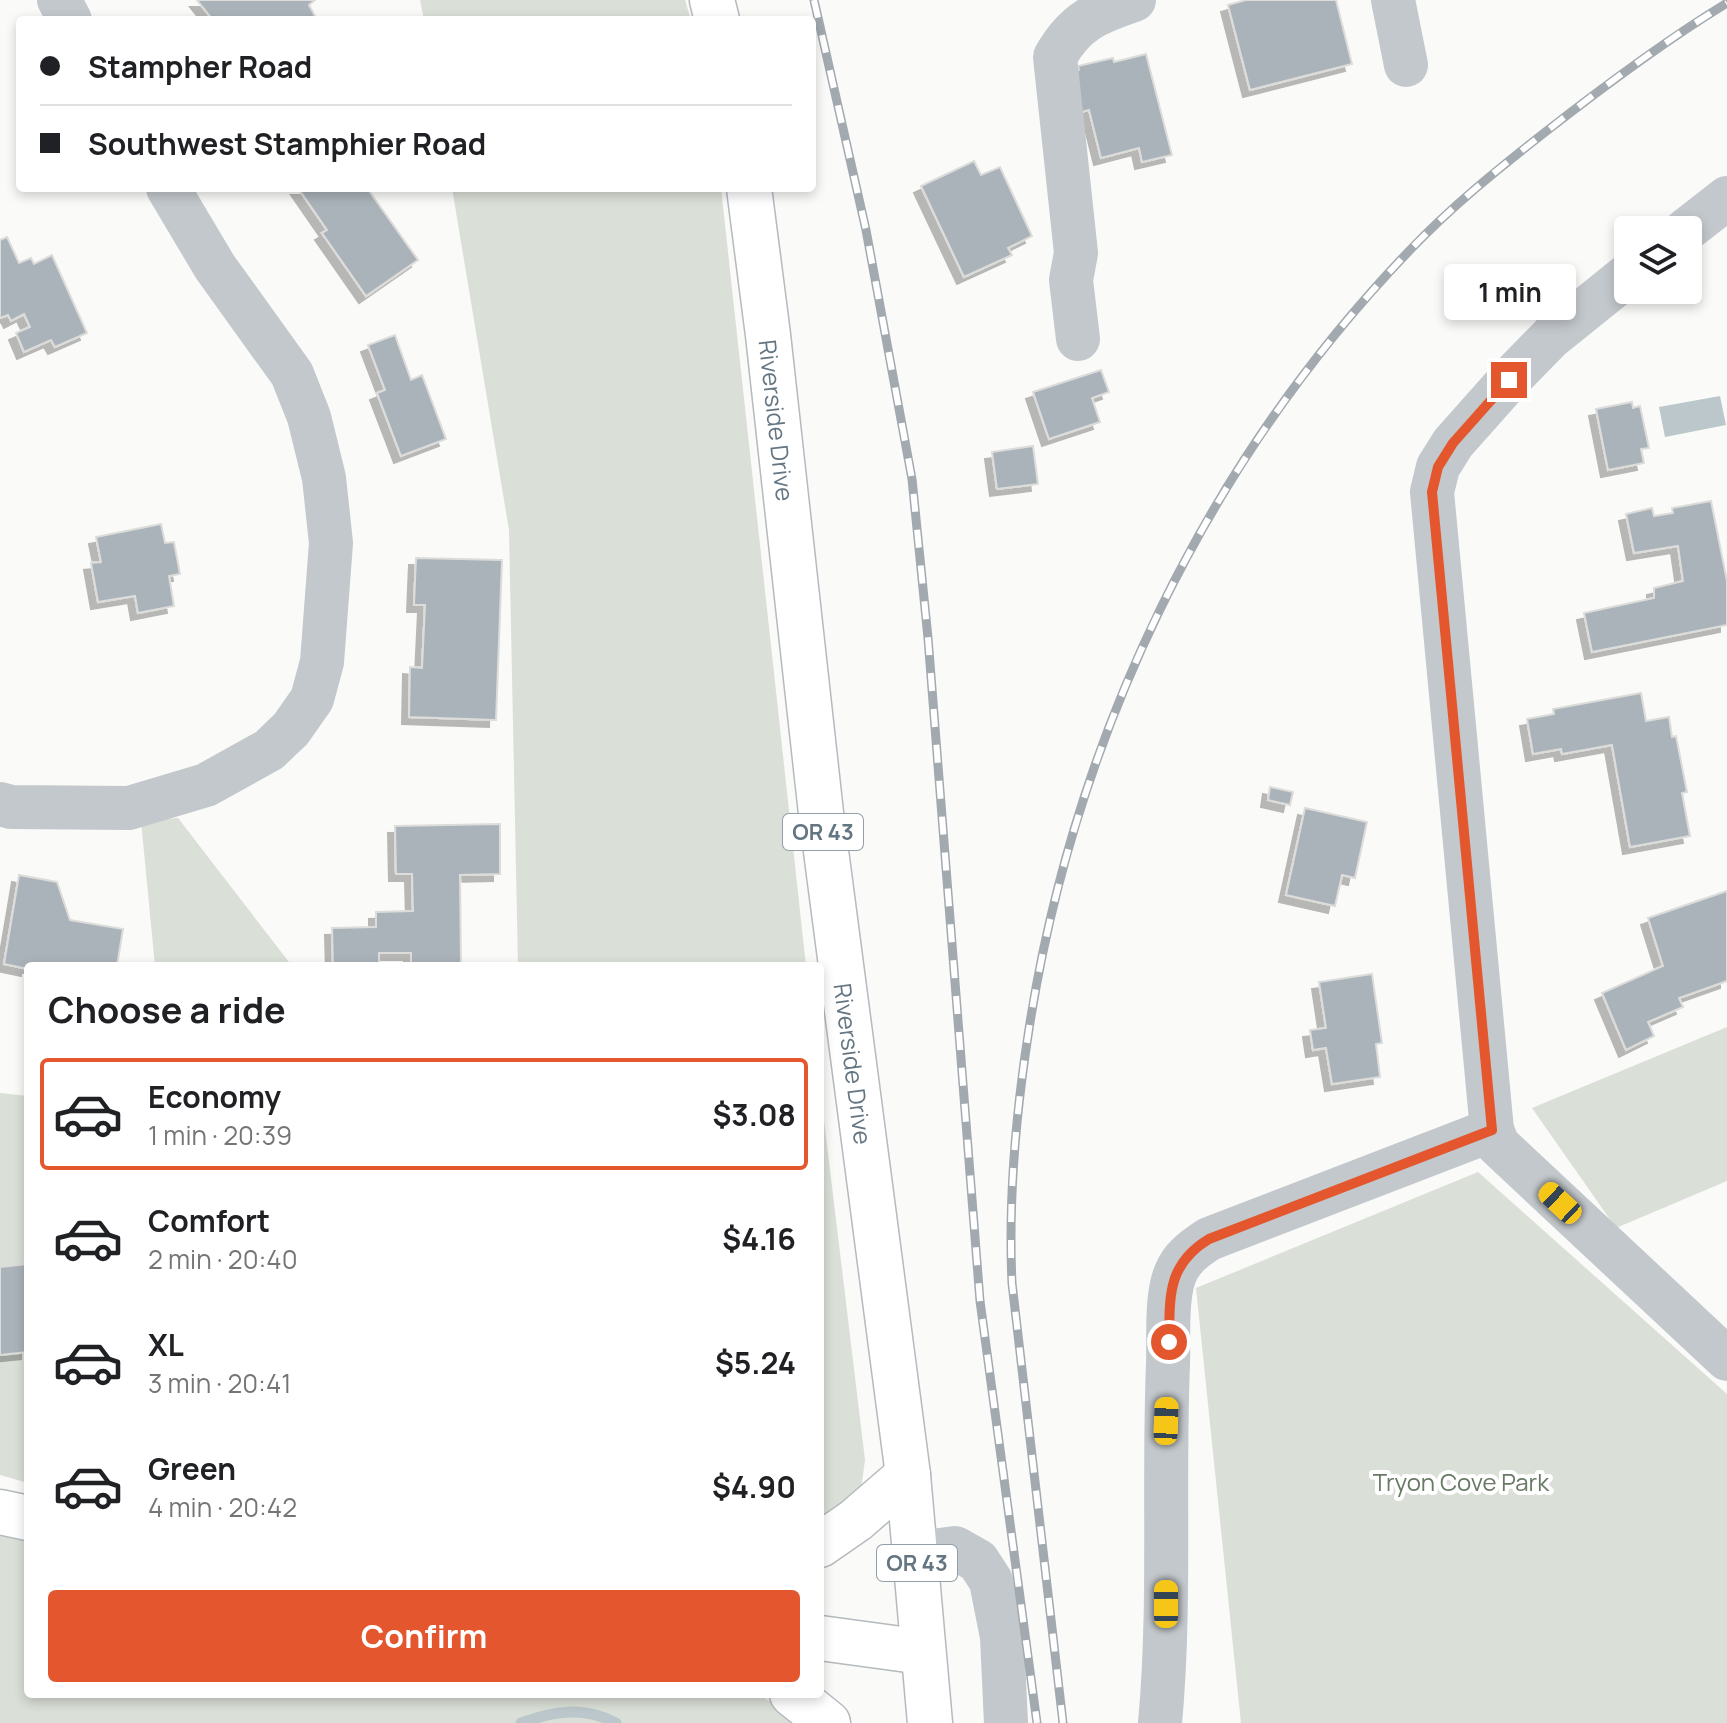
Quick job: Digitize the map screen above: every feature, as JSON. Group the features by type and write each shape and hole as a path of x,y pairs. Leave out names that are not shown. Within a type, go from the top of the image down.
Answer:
{"main road":[{"name":"Riverside Drive","path":"750,192 821,813 908,1475 923,1652"},
{"path":"824,1542 856,1520 908,1475"},
{"path":"0,1512 24,1517"},
{"path":"824,1639 923,1652"},
{"name":"OR 43","path":"923,1652 930,1723"},
{"path":"797,1698 828,1723"}],"street":[{"path":"1078,339 1071,280 1076,253 1055,57 1068,35 1101,11 1134,0"},
{"path":"1393,0 1406,65"},
{"path":"0,804 11,807 129,808 206,785 269,750 291,729 312,699 322,662 331,543 324,478 309,417 292,374 215,267 170,192"},
{"path":"1702,218 1727,198"},
{"path":"1614,286 1551,337 1453,443 1438,467 1432,492 1492,1130 1498,1145 1727,1359"},
{"path":"1160,1723 1165,1665 1166,1421 1171,1290 1178,1268 1194,1249 1209,1239 1492,1130"},
{"path":"917,1553 955,1548 978,1561 991,1581 1002,1637 1006,1723"}],"green space":[{"path":"420,0 685,0 690,16 423,16"},
{"path":"453,192 721,192 806,962 518,962 509,530"},
{"path":"178,818 289,962 155,962 141,821"},
{"path":"1727,1027 1727,1181 1616,1228 1532,1108"},
{"path":"0,1093 24,1096 24,1482 0,1475"},
{"path":"824,1120 865,1460 861,1489 824,1529"},
{"name":"Tryon Cove Park","path":"1478,1172 1727,1394 1727,1723 1241,1723 1196,1288"},
{"path":"0,1532 24,1536 24,1698 765,1698 801,1723 0,1723"}],"shaded area":[{"path":"1720,396 1726,425 1665,437 1659,407"}],"building":[{"path":"197,0 315,0 309,5 315,16 210,16"},
{"path":"1246,0 1336,0 1352,64 1250,90 1228,5"},
{"path":"1146,54 1172,155 1142,162 1139,148 1101,158 1089,110 1074,114 1064,73 1079,70 1078,66"},
{"path":"974,161 981,175 1000,167 1032,236 1008,248 1012,255 964,277 921,186"},
{"path":"301,192 370,192 418,260 366,296 322,233 327,230"},
{"path":"7,237 19,263 31,258 34,264 52,255 87,333 55,347 51,340 24,352 16,333 30,327 24,314 11,321 8,315 0,318 0,240"},
{"path":"395,335 411,380 422,375 446,439 401,456 377,393 385,390 368,345"},
{"path":"1101,370 1109,392 1092,398 1100,422 1049,439 1033,392"},
{"path":"1632,402 1633,408 1640,406 1649,448 1641,449 1644,463 1608,470 1596,409"},
{"path":"1033,446 1038,484 997,489 992,452"},
{"path":"1711,501 1727,581 1727,625 1592,652 1584,613 1654,598 1654,588 1683,581 1678,546 1634,553 1626,514 1652,508 1654,516 1673,513 1672,508"},
{"path":"161,524 165,543 174,542 180,574 169,576 174,606 138,613 135,596 98,602 91,563 101,562 96,537"},
{"path":"416,558 502,560 496,720 409,717 410,667 422,668 425,605 414,605"},
{"path":"1641,693 1646,721 1669,717 1672,737 1676,736 1687,792 1682,793 1690,836 1630,847 1612,745 1562,754 1561,749 1533,754 1527,719 1554,714 1553,709"},
{"path":"1270,787 1293,792 1290,805 1268,800"},
{"path":"1305,808 1367,822 1355,878 1342,875 1335,906 1286,895"},
{"path":"500,824 500,874 460,875 461,962 411,962 411,953 379,953 379,962 333,962 332,928 376,927 376,912 413,911 412,874 396,874 395,826"},
{"path":"19,875 57,882 70,920 123,929 118,962 24,962 24,968 4,964"},
{"path":"1727,891 1727,981 1679,998 1683,1007 1648,1022 1654,1036 1626,1050 1602,993 1663,966 1648,918"},
{"path":"1372,974 1382,1043 1376,1044 1380,1077 1332,1084 1326,1048 1313,1050 1310,1030 1326,1028 1319,982"},
{"path":"24,1264 24,1352 0,1355 0,1267"}],"waterway":[{"path":"521,1723 569,1712 592,1714 616,1723"}],"railway":[{"path":"814,0 866,230 912,479 928,638 980,1301 1037,1723"},
{"path":"1063,1723 1012,1283 1012,1187 1024,1060 1050,921 1079,814 1116,711 1160,610 1212,513 1271,420 1337,332 1410,250 1475,189 1611,82 1727,3"}],"route":[{"path":"1169,1342 1171,1290 1178,1268 1194,1249 1209,1239 1492,1130 1432,492 1438,467 1453,443 1509,380"}]}
